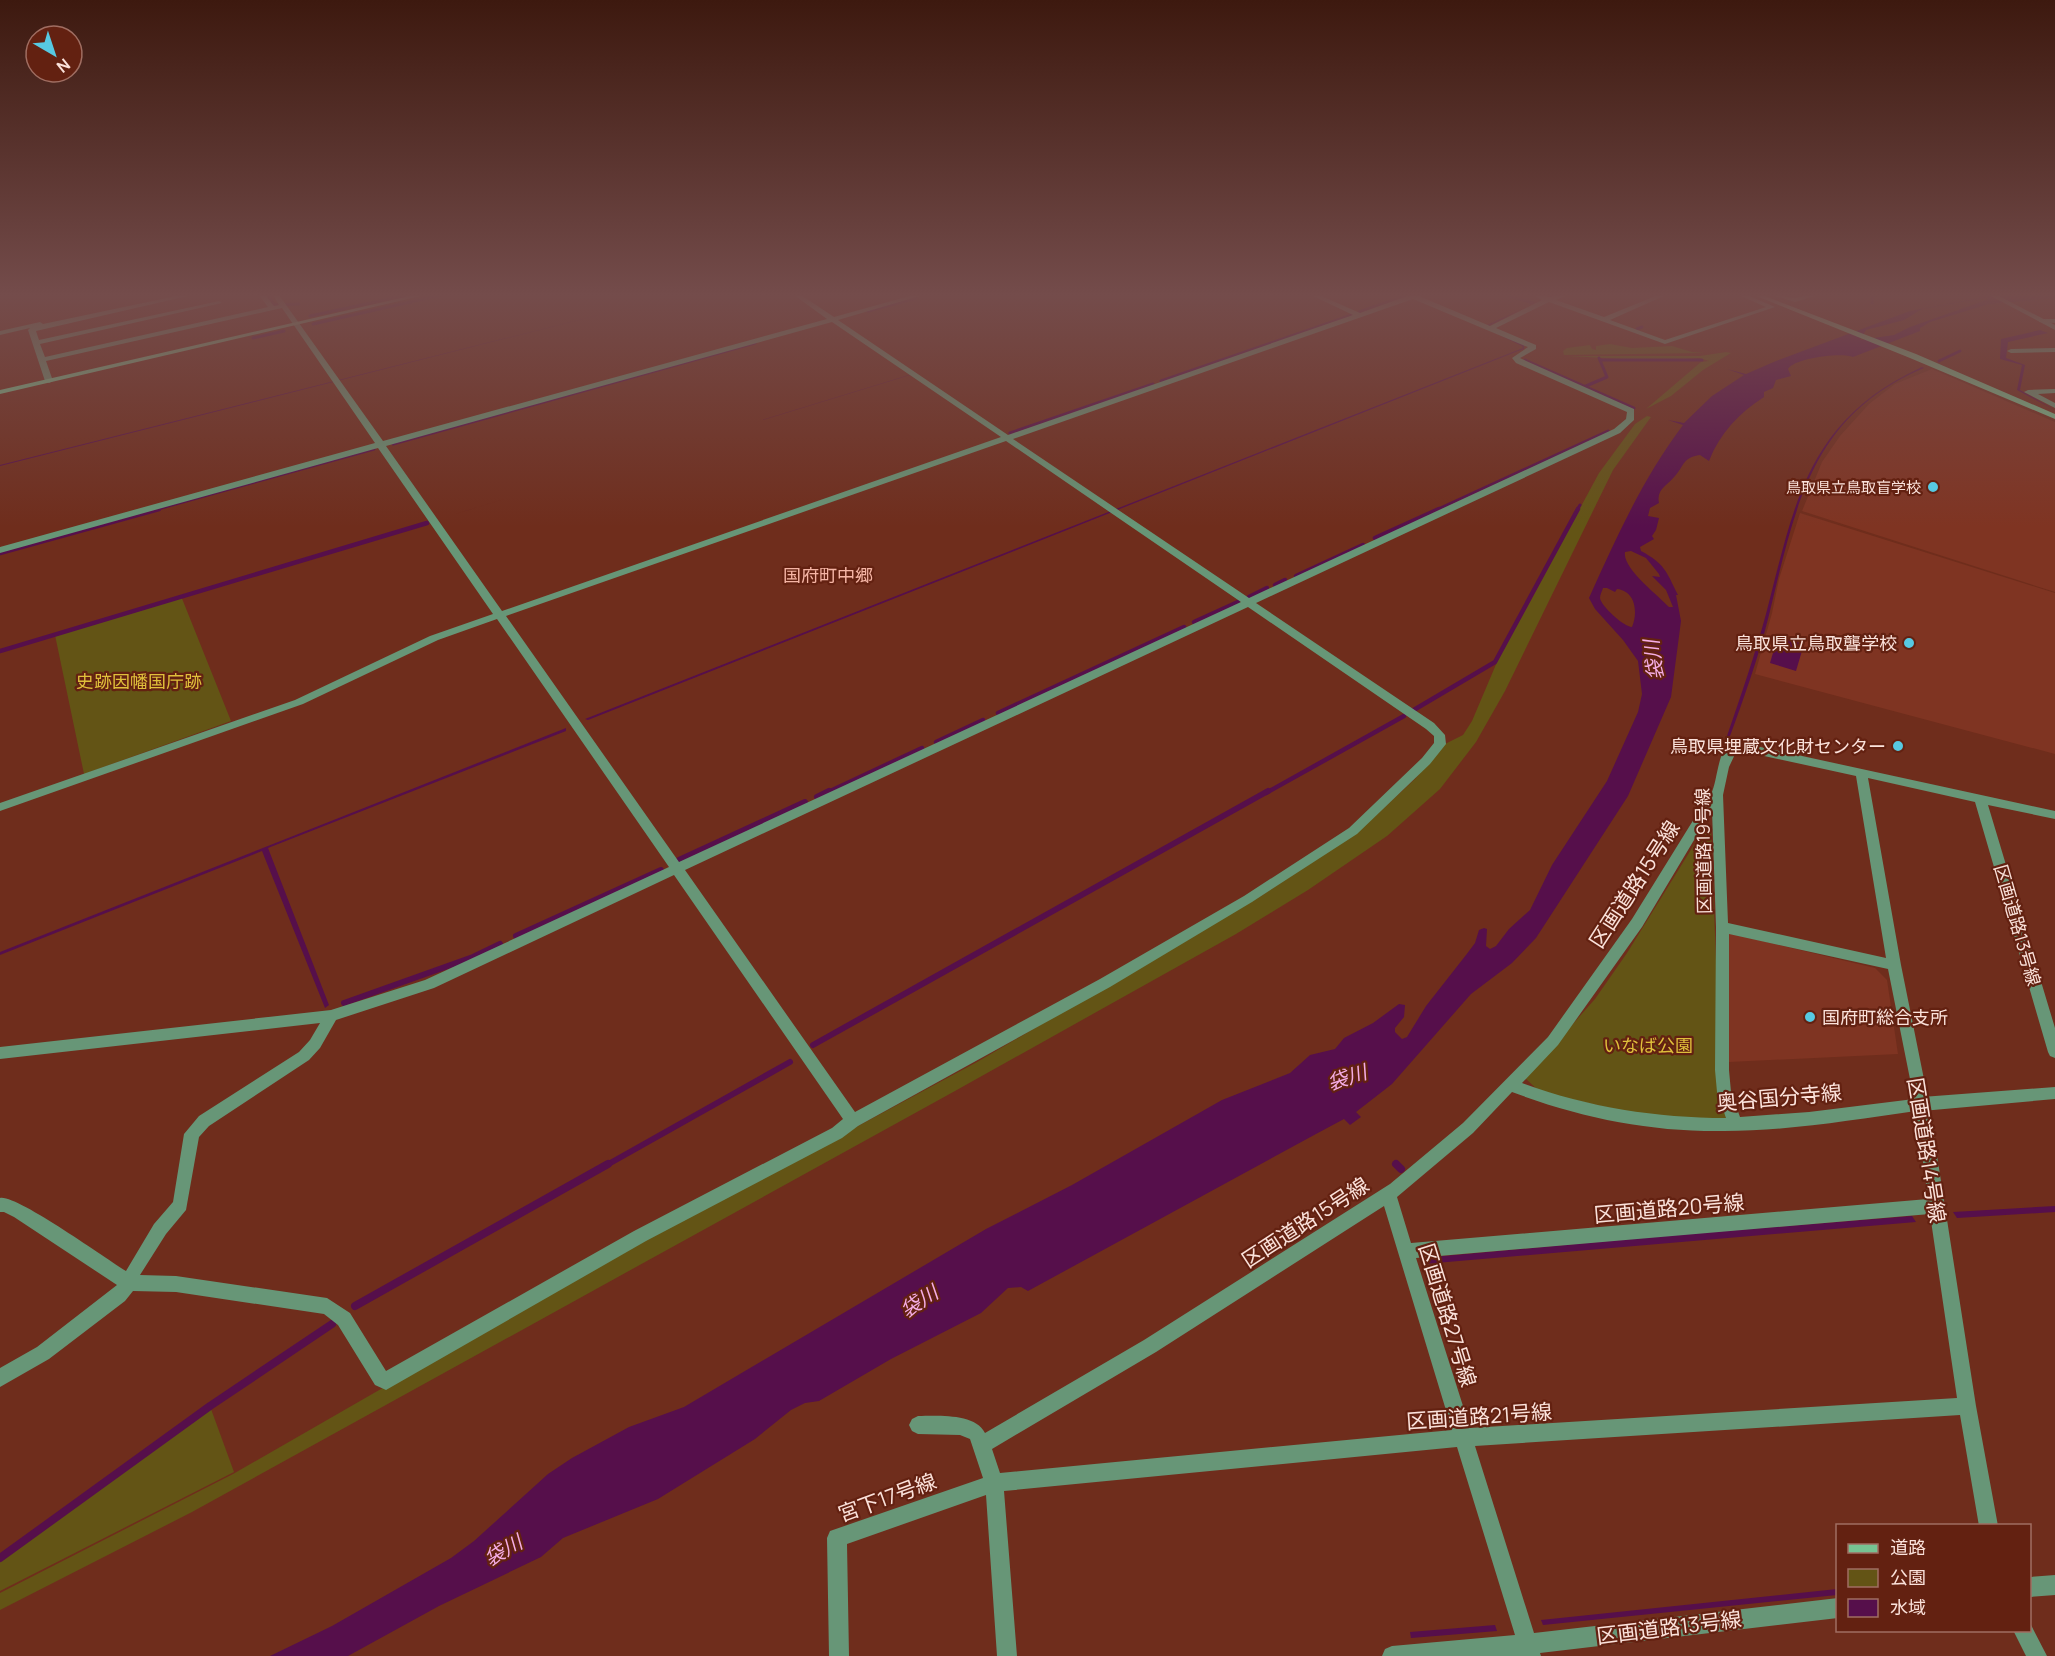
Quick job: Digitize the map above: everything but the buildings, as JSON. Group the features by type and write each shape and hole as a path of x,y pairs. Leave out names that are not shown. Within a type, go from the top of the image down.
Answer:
{"main road":[{"path":"0,392 86,372"},
{"path":"1951,372 2055,417"}],"street":[{"path":"46,372 48,381"},
{"path":"330,372 853,1121"},
{"path":"0,550 641,372"},
{"path":"0,1205 5,1204 20,1212 129,1283 176,1284 327,1306 344,1319 381,1379 386,1381 640,1236 807,1149 853,1121 1105,983 1248,899 1353,831 1426,761 1440,744 1439,735 1430,726 911,372"},
{"path":"0,807 299,702 434,638 499,614 1194,372"},
{"path":"0,1053 331,1016 429,984 1617,431 1630,420 1631,411 1544,372"},
{"path":"2055,391 2028,393 2055,406"},
{"name":"区画道路19号線","path":"1862,775 1733,745 1723,767 1717,795 1722,927 1894,965"},
{"path":"1862,775 2055,815"},
{"name":"区画道路14号線","path":"1862,775 1894,965 1922,1104 1967,1406 1989,1524"},
{"name":"区画道路15号線","path":"982,1445 1150,1346 1388,1194 1468,1128 1553,1041 1637,923 1706,808 1717,795"},
{"name":"区画道路13号線","path":"1980,798 2055,1052"},
{"path":"1722,927 1722,1070 1724,1092 1735,1123"},
{"path":"0,1378 43,1353 119,1295 129,1283 135,1268 160,1229 180,1205 192,1134 204,1121 304,1056 315,1044 331,1016"},
{"name":"奥谷国分寺線","path":"1510,1085 1548,1100 1622,1117 1695,1124 1735,1123 2055,1093"},
{"name":"区画道路27号線","path":"1388,1194 1529,1650"},
{"name":"区画道路20号線","path":"1406,1251 1936,1206"},
{"name":"区画道路21号線","path":"994,1483 1462,1438 1967,1406"},
{"path":"918,1425 960,1426 976,1433 982,1445 994,1483 1007,1656"},
{"name":"宮下17号線","path":"839,1656 837,1538 994,1483"},
{"path":"2031,1587 2055,1585"},
{"name":"区画道路13号線","path":"1400,1656 1529,1650 1836,1608"},
{"path":"2024,1632 2037,1656"}],"shaded area":[{"name":"鳥取県立鳥取盲学校","path":"1924,372 1940,372 2055,422 2055,592 1802,511 1822,462 1840,436 1869,404 1895,384"},
{"name":"鳥取県立鳥取聾学校","path":"1800,513 2055,593 2055,754 1755,674 1779,579"},
{"name":"国府町総合支所","path":"1725,932 1875,968 1887,980 1898,1054 1729,1062"}],"green space":[{"path":"1689,372 1700,372 1671,396 1646,409"},
{"path":"1647,416 1651,417 1613,470 1505,691 1476,742 1440,789 1387,836 1308,890 1236,934 955,1091 192,1512 0,1610 0,1593 233,1474 548,1293 977,1062 1261,896 1358,832 1415,779 1445,744 1463,735 1472,721 1497,662 1599,473 1635,424"},
{"name":"史跡因幡国庁跡","path":"181,596 231,721 84,774 55,635"},
{"name":"いなば公園","path":"1705,827 1711,830 1721,1091 1728,1118 1697,1120 1640,1115 1540,1092 1525,1078 1595,999 1627,953"},
{"path":"211,1409 234,1472 0,1591 0,1561"}],"water":[{"path":"370,372 372,372 0,466"},
{"path":"1462,372 1465,372 588,720 585,719"},
{"name":"袋川","path":"1736,372 1789,372 1791,376 1776,380 1773,388 1764,392 1764,397 1731,424 1709,461 1700,455 1684,462 1659,494 1659,503 1650,508 1648,516 1659,518 1652,536 1654,539 1640,547 1641,551 1660,564 1667,574 1678,595 1676,595 1681,621 1671,697 1628,796 1536,938 1512,963 1471,994 1392,1084 1356,1112 1361,1117 1350,1125 1344,1119 1028,1291 1021,1287 1008,1288 981,1313 891,1359 819,1401 805,1403 791,1410 755,1439 658,1499 563,1538 541,1557 439,1606 348,1656 270,1656 332,1626 451,1558 474,1541 548,1474 572,1458 629,1427 684,1407 986,1229 1072,1185 1222,1100 1290,1073 1310,1055 1335,1049 1344,1038 1373,1023 1399,1004 1405,1005 1404,1017 1395,1028 1395,1032 1402,1039 1407,1037 1426,1006 1475,943 1479,930 1487,929 1486,946 1490,949 1496,946 1509,929 1530,910 1552,865 1607,781 1638,712 1642,694 1638,661 1623,640 1595,609 1589,598 1643,487 1683,425 1668,420 1684,423 1712,396 1744,375","holes":["1631,551 1646,558 1659,574 1660,577 1652,576 1666,590 1673,607 1669,607 1635,574 1626,559 1625,552","1603,588 1615,592 1617,589 1623,591 1632,598 1635,609 1632,627 1619,620 1601,602"]},
{"path":"1916,372 1885,388 1855,412 1831,440 1813,471 1799,504 1750,678 1730,736 1727,736 1757,645 1786,536 1812,468 1830,439 1853,412 1883,388"},
{"path":"2021,372 2024,372 2020,390 2055,410 2017,390"},
{"path":"909,375 910,375 442,518"},
{"path":"1778,636 1804,644 1796,671 1770,663"},
{"path":"566,728 566,731 268,848 329,1005 325,1008 262,851 0,955 0,952"},
{"path":"2055,1206 2055,1212 1957,1218 1953,1212"},
{"path":"1912,1216 1916,1222 1424,1264 1422,1258 1674,1235"},
{"path":"1836,1589 1836,1595 1543,1625 1541,1620"},
{"path":"1495,1625 1497,1631 1411,1638 1410,1632"}],"waterway":[{"path":"393,444 650,372"},
{"path":"1161,381 1186,372"},
{"path":"1553,372 1634,408"},
{"path":"1586,386 1607,377 1605,372"},
{"path":"1010,433 1153,384"},
{"path":"1436,510 1608,431"},
{"path":"154,510 374,449"},
{"path":"1577,510 1580,505"},
{"path":"0,553 159,509"},
{"path":"1375,538 1439,509"},
{"path":"1412,711 1495,662 1578,509"},
{"path":"0,651 427,523"},
{"path":"1296,576 1363,545"},
{"path":"1275,585 1285,580"},
{"path":"1249,597 1267,588"},
{"path":"1194,622 1238,602"},
{"path":"998,713 1184,627"},
{"path":"1266,793 1404,716"},
{"path":"936,742 983,720"},
{"path":"826,793 922,748"},
{"path":"817,797 829,791"},
{"path":"813,1045 1268,791"},
{"path":"679,860 805,802"},
{"path":"516,936 661,870"},
{"path":"344,1003 473,957 500,944"},
{"path":"605,1166 790,1062"},
{"path":"355,1306 608,1164"},
{"path":"1396,1164 1401,1169"},
{"path":"0,1558 210,1406 332,1324"}],"place":[{"name":"鳥取県立鳥取盲学校","path":"1933,487"},
{"name":"鳥取県立鳥取聾学校","path":"1909,643"},
{"name":"鳥取県埋蔵文化財センター","path":"1898,746"},
{"name":"国府町総合支所","path":"1810,1017"}],"district":[{"name":"国府町中郷","path":"828,575"}]}
